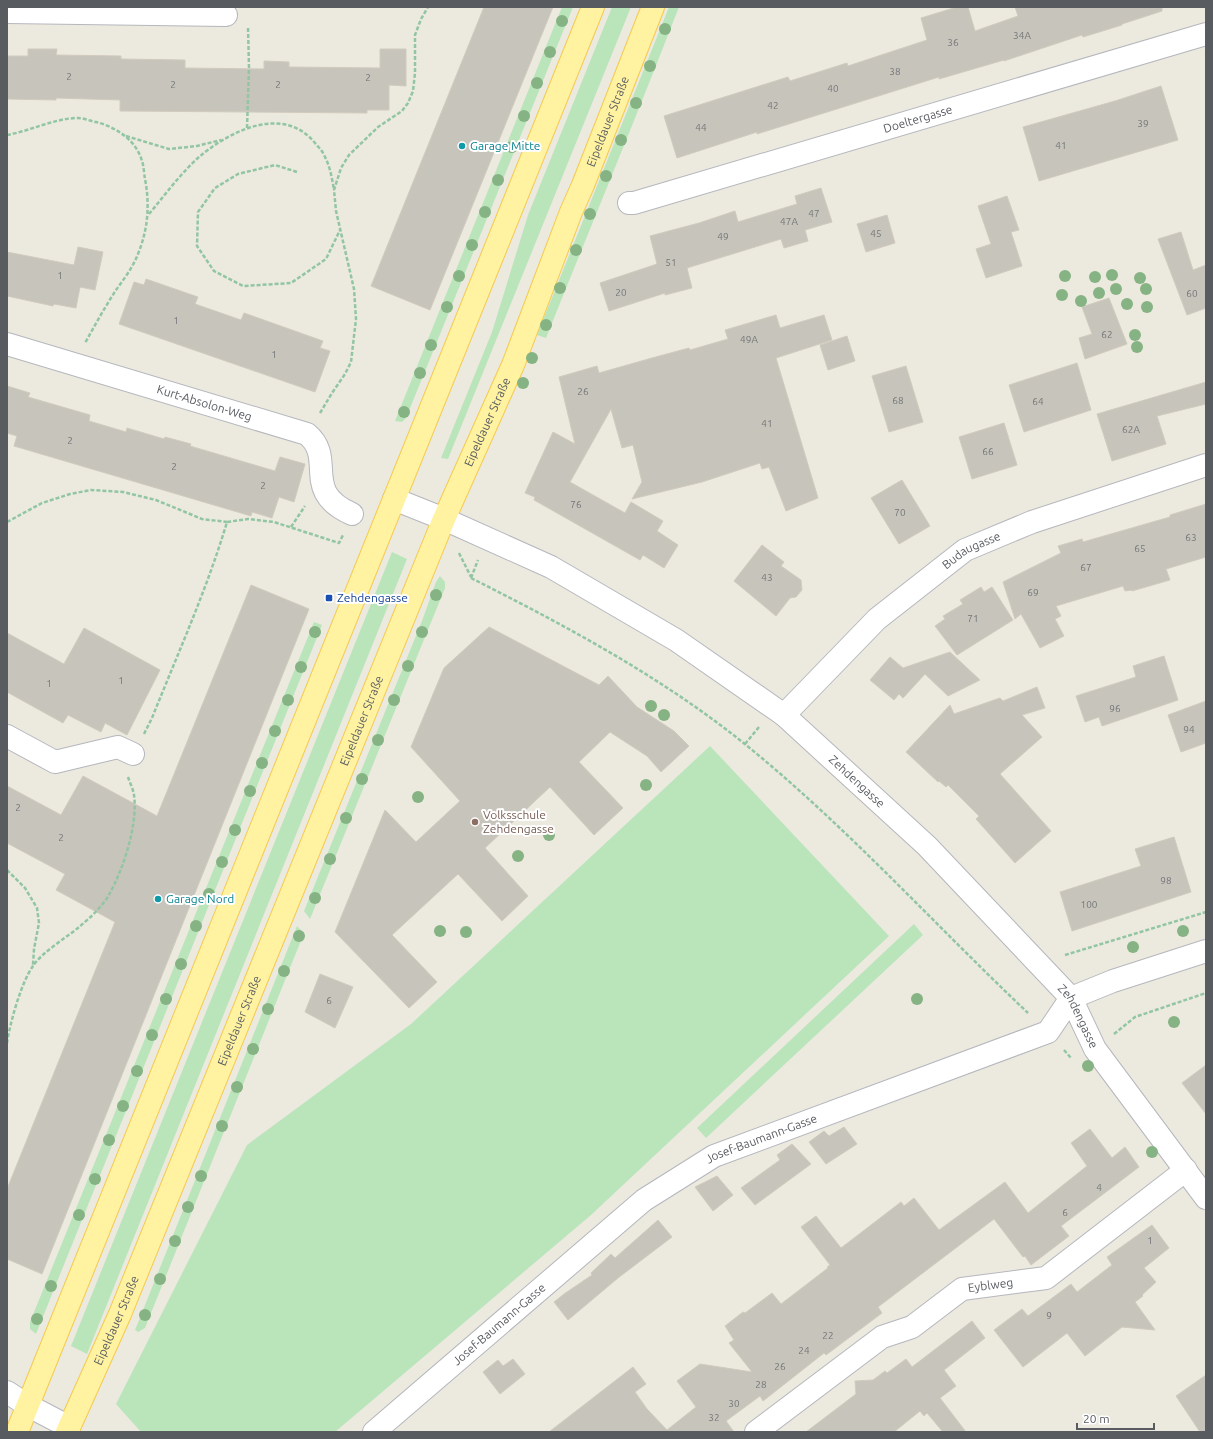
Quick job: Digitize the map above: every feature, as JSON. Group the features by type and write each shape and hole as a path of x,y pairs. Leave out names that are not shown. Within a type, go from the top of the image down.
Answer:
{"main road":[{"path":"17,1432 593,7"},
{"name":"Eipeldauer Straße","path":"68,1430 120,1314 444,519 513,365 571,212 653,7"}],"street":[{"path":"7,12 226,15"},
{"name":"Doeltergasse","path":"629,203 634,203 1206,34"},
{"name":"Kurt-Absolon-Weg","path":"7,344 307,434"},
{"path":"307,434 317,444 320,455 323,489 333,504 352,514"},
{"name":"Budaugasse","path":"784,715 877,619 965,550 1032,522 1206,465"},
{"name":"Zehdengasse","path":"394,499 444,519 558,571 676,640 784,715 927,846 1071,998 1095,1049 1206,1198"},
{"path":"7,736 55,762 118,747 133,754"},
{"path":"1048,1032 1071,998 1113,981 1206,951"},
{"name":"Josef-Baumann-Gasse","path":"374,1432 644,1200 714,1156 1048,1032"},
{"name":"Eyblweg","path":"756,1432 882,1337 912,1327 962,1289 1046,1278 1186,1170"},
{"path":"7,1392 68,1430"}],"path":[{"path":"334,190 341,168 349,156 378,127 402,111 408,103 413,91 415,74 415,35 421,19 428,7"},
{"path":"247,128 249,68 248,22"},
{"path":"7,134 18,133 54,122 79,118 109,125 123,134 129,139 137,150 142,162 148,195 148,214 138,256 99,317 74,364"},
{"path":"148,214 173,184 199,158 223,140 247,128 276,123 293,125 309,136 324,153 331,170 336,211 354,289 356,319 351,362 307,434"},
{"path":"123,134 169,149 197,146 223,140"},
{"path":"297,172 274,165 238,174 215,188 198,212 197,246 214,271 243,286 291,283 326,259 340,229"},
{"path":"7,522 42,503 70,494 91,490 130,494 156,500 202,519 228,522"},
{"path":"471,578 549,617 625,661 686,700 745,744 880,866 974,962 1048,1032 1076,1063 1135,1017 1206,993"},
{"path":"7,870 25,888 37,908 39,923 34,949 33,965"},
{"path":"1038,964 1206,912"}],"green space":[{"path":"562,7 573,7 406,418 402,422 395,421"},
{"path":"612,7 631,7 448,459 441,458 492,332 528,215"},
{"path":"669,7 679,7 630,132 546,338 537,335"},
{"path":"392,552 407,559 87,1354 71,1346"},
{"path":"440,576 445,582 445,588 310,919 304,911 422,621 436,582"},
{"path":"314,622 322,625 36,1334 30,1329 30,1322"},
{"path":"710,746 889,936 591,1215 335,1432 141,1432 116,1404 247,1145 411,1024"},
{"path":"914,924 923,935 706,1138 697,1128"},
{"path":"297,926 304,933 145,1328 138,1332 135,1330"}],"building":[{"name":"Garage Mitte","path":"484,7 553,7 430,310 371,286"},
{"path":"957,7 968,7 975,31 1018,16 1015,7 1162,7 1162,11 1122,25 1083,37 1082,35 1004,61 939,79 939,77 757,134 757,132 677,158 664,116 788,77 790,81 847,63 848,66 927,40 921,18"},
{"path":"28,49 57,49 56,55 121,56 121,59 185,60 185,68 264,69 264,61 289,62 289,67 380,68 380,49 406,49 406,86 389,85 389,110 367,110 367,113 120,111 120,100 56,98 56,100 7,99 7,56 28,56"},
{"path":"1161,86 1178,140 1039,181 1023,127 1115,101"},
{"path":"821,188 832,222 805,230 808,241 784,248 781,239 687,268 692,288 665,295 665,293 609,311 600,283 657,264 650,236 699,223 735,211 738,222 797,204 795,196"},
{"path":"1007,196 1019,230 1011,232 1022,266 986,278 976,249 991,244 978,206"},
{"path":"887,215 895,243 866,252 857,224"},
{"path":"1181,232 1193,270 1206,265 1206,308 1187,315 1158,239"},
{"path":"78,247 103,252 95,290 80,287 76,308 54,304 53,306 7,296 7,252 74,265"},
{"path":"146,279 198,297 195,304 241,320 244,313 323,341 320,348 330,351 315,392 119,324 134,282 144,285"},
{"path":"1109,298 1127,344 1085,359 1079,338 1092,334 1082,307"},
{"path":"776,315 780,328 824,315 832,340 776,358 818,498 786,511 769,467 762,469 760,463 702,482 632,499 642,482 633,445 622,448 611,409 570,482 625,513 631,502 663,521 657,531 678,545 664,568 643,555 640,560 534,500 535,497 525,493 553,432 575,444 559,377 597,366 599,373 689,348 690,350 728,339 725,330"},
{"path":"847,336 855,361 828,370 820,345"},
{"path":"1077,363 1091,410 1024,432 1009,385"},
{"path":"906,366 923,422 889,432 872,376"},
{"path":"1206,382 1206,404 1157,416 1166,444 1112,461 1097,414"},
{"path":"7,386 30,393 28,397 90,415 89,421 126,432 127,428 164,439 165,437 191,444 190,446 275,471 280,457 305,464 294,502 279,497 272,518 252,512 251,516 14,446 17,436 7,433"},
{"path":"1004,423 1017,465 972,479 959,437"},
{"path":"902,480 930,526 899,544 871,498"},
{"path":"1206,504 1206,557 1166,569 1170,580 1132,591 1125,591 1123,586 1056,606 1061,616 1055,619 1064,636 1040,648 1021,614 1015,619 1003,582 1061,553 1058,546 1082,539 1083,542 1170,517 1170,515"},
{"path":"762,545 784,562 781,566 801,580 802,590 796,597 790,598 776,616 734,581"},
{"name":"Garage Nord","path":"251,585 309,609 42,1274 7,1259 7,1189 115,922 56,890 65,874 7,843 7,786 61,815 83,776 157,816"},
{"path":"981,587 984,592 992,587 1013,620 957,655 935,626 945,619 943,616 963,604 960,600"},
{"name":"Volksschule Zehdengasse","path":"489,627 599,685 608,676 637,707 674,731 689,746 661,772 647,756 610,732 579,762 623,808 594,835 550,787 485,848 528,896 502,921 458,874 392,935 437,982 409,1008 335,932 385,810 416,842 460,801 411,747 444,668"},
{"path":"84,628 160,670 127,735 105,723 101,732 68,715 63,723 7,692 7,633 64,664"},
{"path":"950,652 980,680 948,696 925,674 903,698 899,694 894,700 870,680 890,657 903,668"},
{"path":"1164,656 1178,700 1102,726 1099,717 1085,722 1076,696 1136,677 1133,666"},
{"path":"1037,687 1045,708 1022,715 1042,737 1000,774 1051,831 1015,863 976,819 979,816 948,785 946,787 939,781 938,782 906,752 950,705 954,714 1000,698 1003,701"},
{"path":"1206,701 1206,743 1181,752 1168,715"},
{"path":"1174,837 1191,892 1072,931 1060,892 1141,866 1135,849"},
{"path":"320,974 353,987 335,1028 305,1012"},
{"path":"1206,1065 1206,1114 1182,1083"},
{"path":"844,1127 857,1144 826,1164 809,1142 824,1131 829,1136"},
{"path":"1090,1129 1112,1158 1125,1147 1139,1167 1061,1226 1069,1236 1031,1265 1025,1256 1023,1257 994,1219 878,1307 882,1313 826,1355 824,1353 763,1401 760,1396 726,1421 734,1432 549,1432 633,1367 646,1384 635,1392 647,1409 667,1430 696,1407 677,1381 700,1364 752,1372 729,1343 734,1340 725,1326 772,1293 781,1304 828,1268 827,1267 830,1265 801,1227 816,1216 841,1248 901,1202 904,1206 914,1198 939,1230 1005,1182 1028,1213 1087,1166 1071,1143"},
{"path":"792,1144 811,1164 755,1205 741,1188 780,1160 777,1155"},
{"path":"717,1176 733,1195 713,1211 695,1187"},
{"path":"658,1220 672,1237 618,1278 568,1320 554,1302 592,1275 591,1273 611,1254 615,1258"},
{"path":"1152,1225 1169,1248 1144,1268 1156,1282 1135,1302 1155,1330 1122,1327 1085,1356 1067,1333 1023,1367 994,1330 1022,1309 1028,1316 1071,1284 1077,1292 1112,1265 1107,1257"},
{"path":"972,1321 985,1338 944,1370 956,1386 940,1398 966,1432 943,1432 927,1413 924,1416 920,1411 894,1432 806,1432 856,1394 855,1381 873,1380 885,1371 887,1373 906,1359 912,1367"},
{"path":"513,1359 525,1374 500,1394 483,1372 498,1360 503,1366"},
{"path":"1206,1375 1206,1432 1200,1432 1176,1396"}],"place":[{"name":"Garage Mitte","path":"462,146"},
{"name":"Zehdengasse","path":"329,598"},
{"name":"Volksschule Zehdengasse","path":"475,822"},
{"name":"Garage Nord","path":"158,899"}]}
